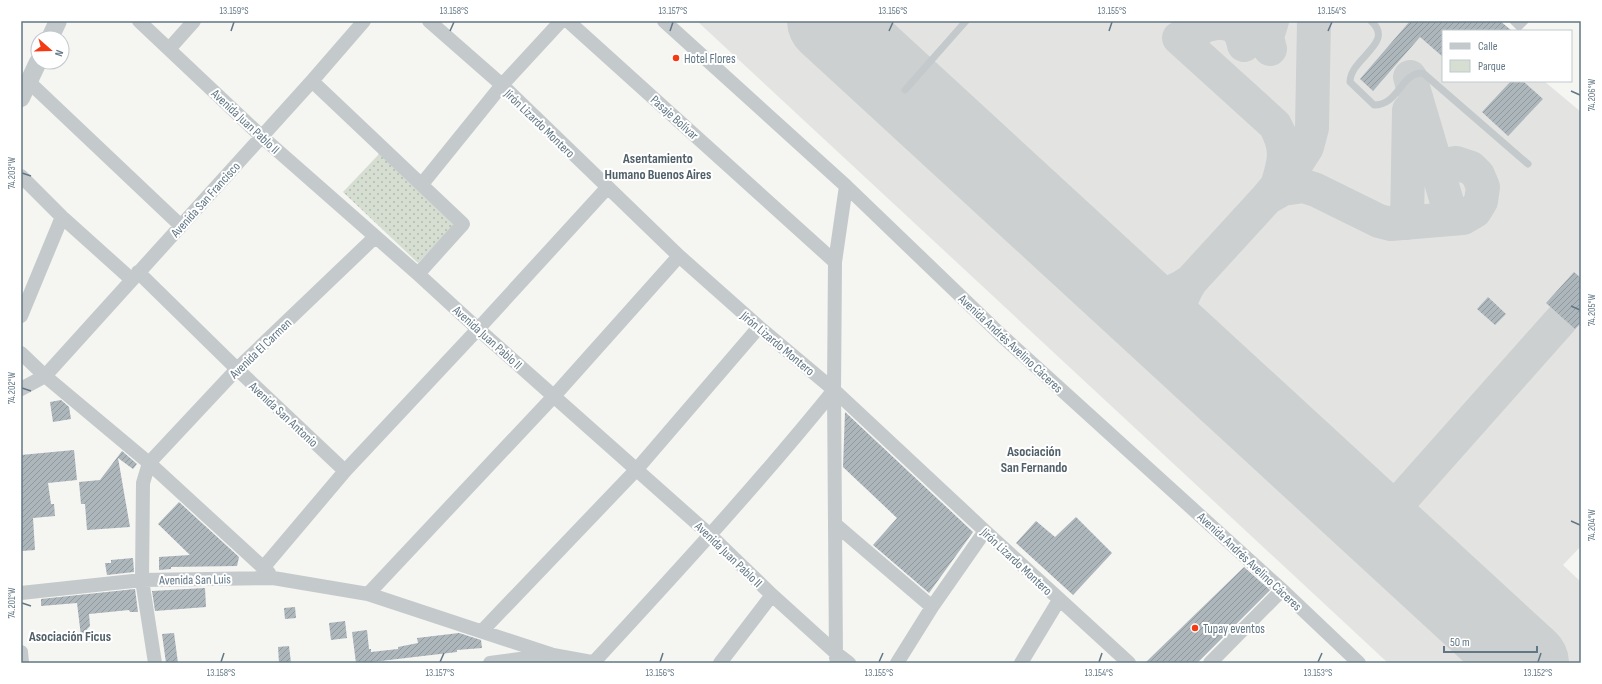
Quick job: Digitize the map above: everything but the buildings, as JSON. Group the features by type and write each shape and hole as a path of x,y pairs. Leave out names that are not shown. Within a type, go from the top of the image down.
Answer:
{"street":[{"name":"Avenida Juan Pablo II","path":"139,21 261,136 710,535 836,658 849,663"},
{"path":"169,49 194,21"},
{"name":"Avenida San Francisco","path":"21,389 45,376 312,81 364,21"},
{"name":"Jirón Lizardo Montero","path":"429,21 502,85 679,256 759,327 834,390 984,531 1129,663"},
{"path":"422,184 502,85 561,21"},
{"name":"Pasaje Bolívar","path":"568,21 835,262"},
{"name":"Avenida Andrés Avelino Cáceres","path":"664,21 846,186 1001,335 1282,590 1359,663"},
{"path":"21,98 34,70"},
{"path":"312,81 463,224 418,274"},
{"path":"29,82 180,226"},
{"name":"Avenida San Antonio","path":"21,176 62,217 135,276 237,369 345,471"},
{"path":"836,658 834,390 835,262 846,186"},
{"path":"263,568 345,471 607,188"},
{"path":"21,316 62,217"},
{"name":"Avenida El Carmen","path":"148,463 237,369 375,237"},
{"path":"368,594 554,396 679,256"},
{"path":"482,631 636,469 759,327"},
{"path":"21,353 45,376 148,463 273,578"},
{"path":"490,663 553,659 596,663 807,424 834,390"},
{"path":"148,463 143,483 142,580 155,663"},
{"path":"835,524 932,607"},
{"path":"897,663 932,607 984,531"},
{"name":"Avenida San Luis","path":"21,593 142,580 273,578 368,594 482,631 553,659"},
{"path":"1215,662 1282,590"},
{"path":"720,663 772,595"},
{"path":"1021,663 1059,600"},
{"path":"21,652 22,663"}],"lane":[{"path":"905,90 966,21"},
{"path":"1371,21 1376,26 1379,33 1378,42 1353,69 1350,82 1374,105 1383,105 1388,102 1410,77 1416,73 1423,73 1528,164"},
{"path":"1513,21 1519,27 1525,21"}],"shaded area":[{"path":"697,21 1500,21 1510,29 1442,30 1442,82 1545,82 1581,112 1581,546 1563,565 1581,582 1581,663 1388,663"}],"green space":[{"path":"381,152 456,223 418,263 343,192"}],"taxiway":[{"path":"1270,49 1267,37 1272,21"},
{"path":"1119,288 1139,294 1156,295 1173,291 1191,281 1267,198 1298,161 1307,147 1312,128 1314,21"},
{"path":"1187,45 1193,36 1204,26 1216,23 1232,25 1241,35 1244,45"},
{"path":"1179,38 1275,125 1282,141 1284,155 1277,186"},
{"path":"1410,77 1452,219"},
{"path":"1407,223 1409,110"},
{"path":"1267,198 1283,189 1304,186 1316,190 1379,221 1391,224 1463,218 1475,211 1481,201 1483,187 1478,175 1471,168 1456,163 1436,167"},
{"path":"1191,281 1181,301 1179,318 1193,356"},
{"path":"1378,526 1561,320"}],"runway":[{"path":"829,21 1527,663"}],"place":[{"name":"Hotel Flores","path":"676,58"},
{"name":"Tupay eventos","path":"1195,628"}],"district":[{"name":"Asentamiento Humano Buenos Aires","path":"658,166"},
{"name":"Asociación San Fernando","path":"1034,460"},
{"name":"Asociación Ficus","path":"70,636"}]}
